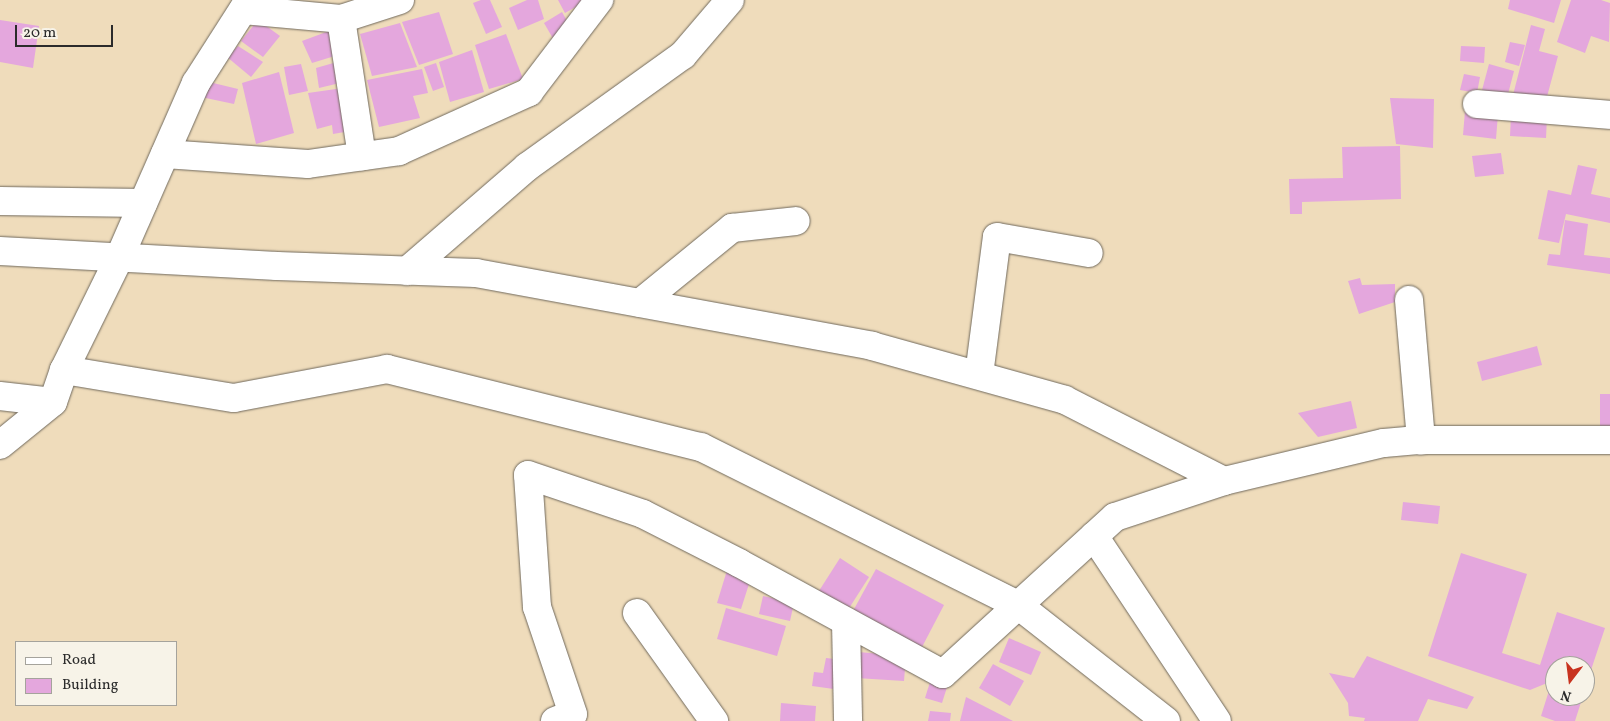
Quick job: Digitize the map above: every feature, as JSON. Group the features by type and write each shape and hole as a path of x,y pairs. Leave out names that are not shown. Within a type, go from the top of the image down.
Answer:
{"street":[{"path":"0,445 53,402 64,370 120,256 196,83 246,5 341,19 400,0"},
{"path":"165,154 308,164 399,151 529,92 599,0"},
{"path":"407,271 527,167 683,55 730,0"},
{"path":"341,19 362,156"},
{"path":"1477,104 1610,114"},
{"path":"0,201 143,203"},
{"path":"640,303 732,228 796,221"},
{"path":"979,375 996,237 1089,253"},
{"path":"0,251 476,273 872,346 1065,400 1224,481"},
{"path":"1409,300 1421,440"},
{"path":"64,370 234,398 387,369 701,447 1018,605 1166,721"},
{"path":"0,396 53,402"},
{"path":"555,721 573,714 537,607 528,475 643,514 739,563 943,674 1115,517 1224,481 1384,443 1421,440 1610,440"},
{"path":"1094,536 1217,721"},
{"path":"637,613 714,721"},
{"path":"846,622 848,721"}],"building":[{"path":"481,0 490,0 502,27 486,34 473,3"},
{"path":"527,0 538,0 544,19 518,30 509,8"},
{"path":"558,0 588,0 565,13"},
{"path":"1510,0 1561,0 1554,23 1508,9"},
{"path":"1571,0 1601,0 1610,3 1609,42 1591,36 1585,53 1557,42"},
{"path":"439,12 453,54 419,65 402,22"},
{"path":"562,12 573,32 555,42 544,23"},
{"path":"0,20 39,26 33,68 0,62"},
{"path":"258,20 280,36 263,57 241,41"},
{"path":"400,23 417,67 372,76 360,34"},
{"path":"1531,25 1545,29 1539,51 1558,56 1545,104 1513,95"},
{"path":"329,31 338,55 312,63 302,41"},
{"path":"506,34 523,79 489,89 475,45"},
{"path":"1510,42 1525,45 1519,66 1505,62"},
{"path":"238,46 263,62 251,77 227,57"},
{"path":"1461,46 1485,47 1484,63 1460,61"},
{"path":"472,50 484,92 450,102 439,62"},
{"path":"344,60 348,81 319,88 316,68"},
{"path":"436,63 444,87 433,91 424,67"},
{"path":"301,64 308,91 289,95 284,67"},
{"path":"1489,64 1514,71 1507,98 1482,90"},
{"path":"422,69 428,93 413,96 420,118 379,127 367,80"},
{"path":"279,72 294,133 256,144 242,83"},
{"path":"1464,74 1480,77 1477,93 1460,90"},
{"path":"205,81 238,89 234,104 201,97"},
{"path":"350,87 356,130 333,134 332,125 317,129 308,93"},
{"path":"1390,98 1434,99 1433,148 1396,144"},
{"path":"1465,111 1498,114 1496,139 1463,135"},
{"path":"1511,115 1547,117 1546,138 1510,136"},
{"path":"1400,146 1401,199 1302,202 1302,214 1290,214 1289,179 1343,178 1342,147"},
{"path":"1501,153 1504,174 1475,177 1472,156"},
{"path":"1578,165 1597,169 1591,194 1610,198 1610,223 1566,214 1559,243 1538,239 1548,190 1571,195"},
{"path":"1565,220 1588,224 1584,255 1610,258 1610,274 1547,265 1549,254 1560,255"},
{"path":"1360,278 1362,285 1395,284 1395,302 1359,314 1348,281"},
{"path":"1537,346 1542,365 1482,381 1477,362"},
{"path":"1600,394 1610,394 1610,432 1600,432"},
{"path":"1351,401 1357,428 1318,437 1298,413"},
{"path":"1403,502 1440,506 1438,524 1401,520"},
{"path":"1461,553 1527,574 1502,653 1540,665 1557,612 1605,628 1595,658 1595,656 1545,656 1545,684 1530,690 1428,656"},
{"path":"840,558 869,577 846,613 817,594"},
{"path":"728,567 760,587 749,584 741,609 717,603"},
{"path":"876,569 944,605 922,647 853,611"},
{"path":"763,596 794,603 790,621 759,614"},
{"path":"726,608 786,626 777,656 717,639"},
{"path":"1009,638 1041,652 1031,675 999,662"},
{"path":"858,652 906,656 904,681 856,678"},
{"path":"1367,656 1474,697 1467,709 1428,699 1418,721 1364,721 1365,718 1349,716 1348,703 1329,673 1354,678"},
{"path":"826,658 835,659 841,690 812,686 814,672 823,673"},
{"path":"993,664 1024,681 1010,706 979,688"},
{"path":"931,679 948,684 942,703 925,698"},
{"path":"966,697 1013,721 960,721"},
{"path":"781,703 816,706 815,721 780,721"},
{"path":"1545,703 1545,706 1580,706 1575,721 1555,721 1541,716"},
{"path":"930,711 951,713 950,721 928,721"}]}
